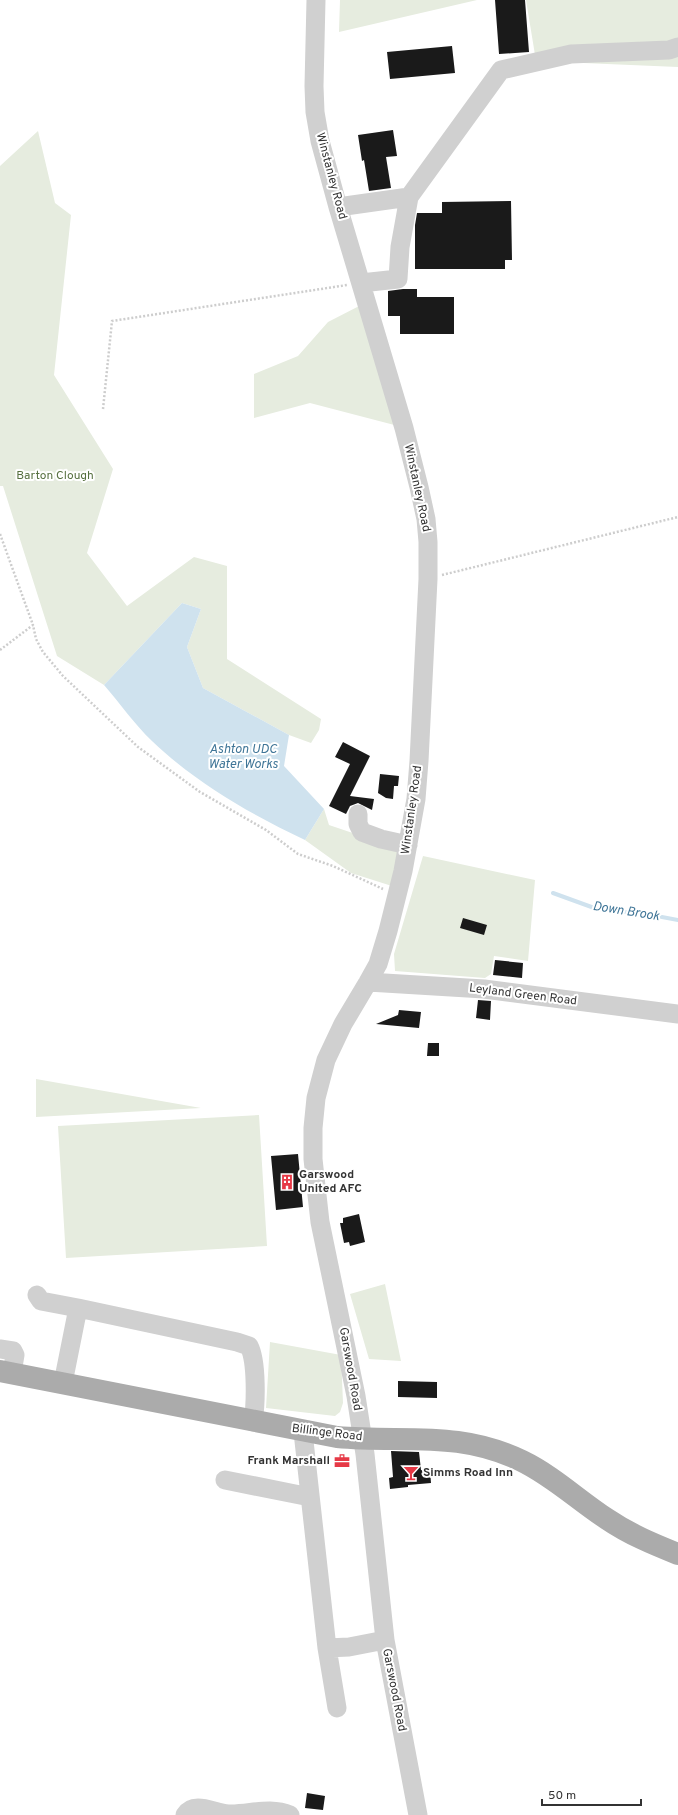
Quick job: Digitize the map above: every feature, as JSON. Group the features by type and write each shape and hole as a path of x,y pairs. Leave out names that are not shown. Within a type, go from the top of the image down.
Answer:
{"main road":[{"name":"Billinge Road","path":"6,1372 303,1432 362,1439 446,1439 473,1444 495,1450 522,1461 544,1473 606,1518 631,1533 678,1554"}],"street":[{"name":"Winstanley Road","path":"316,0 314,86 315,112 320,141 419,487 428,542 428,579 419,761 408,845 397,896 383,948 368,982"},
{"path":"361,283 398,279 400,247 409,197 501,70 571,54 669,50 678,47"},
{"path":"338,207 409,197"},
{"path":"358,814 358,824 362,832 381,839 408,845"},
{"name":"Leyland Green Road","path":"368,982 484,989 678,1014"},
{"name":"Garswood Road","path":"368,982 334,1042 320,1080 314,1112 313,1159 326,1284 356,1396 365,1454 385,1640 418,1815"},
{"path":"37,1295 42,1301 237,1342 249,1346 252,1356 255,1390 253,1422"},
{"path":"63,1383 78,1308"},
{"path":"0,1349 13,1351 15,1355 6,1372"},
{"path":"303,1432 327,1648 337,1708"},
{"path":"225,1480 310,1497"},
{"path":"327,1648 349,1647 385,1640"},
{"path":"185,1815 187,1812 196,1808 237,1814 265,1810 284,1812 290,1815"}],"path":[{"path":"103,409 112,321 361,283"},
{"path":"428,579 678,517"},
{"path":"0,534 33,625 36,639 42,652 63,676 138,747 200,792 266,830 298,854 333,866 397,896"},
{"path":"0,650 33,625"}],"green space":[{"path":"340,0 477,0 339,32"},
{"path":"526,0 678,0 678,67 536,61"},
{"name":"Barton Clough","path":"38,131 55,203 71,215 54,375 113,469 87,553 127,606 194,557 227,566 227,659 321,719 319,730 311,743 289,735 203,688 187,647 201,609 182,603 104,685 57,656 3,486 0,486 0,166"},
{"path":"365,303 402,427 310,403 254,418 254,374 298,356 328,322"},
{"path":"324,809 329,825 403,850 395,887 351,873 305,840"},
{"path":"423,856 535,880 528,961 494,956 491,974 485,978 395,971 394,954"},
{"path":"36,1079 201,1108 36,1117"},
{"path":"259,1115 267,1246 66,1258 58,1126"},
{"path":"385,1284 401,1361 369,1359 350,1294"},
{"path":"270,1342 341,1355 343,1403 340,1412 335,1416 266,1408"}],"water":[{"name":"Ashton UDC Water Works","path":"182,603 201,609 187,647 203,688 289,735 284,766 324,809 305,840 244,808 187,771 145,734 104,685"}],"building":[{"path":"495,0 525,0 529,52 499,54"},
{"path":"452,46 455,73 390,79 387,52"},
{"path":"393,130 397,156 386,157 391,188 369,191 358,135"},
{"path":"511,201 512,260 505,260 505,269 415,269 415,225 417,213 442,213 442,202"},
{"path":"417,289 417,297 454,297 454,334 400,334 400,316 388,316 388,291"},
{"path":"343,742 370,756 350,796 374,799 372,810 358,803 350,806 346,814 329,806 350,764 335,757"},
{"path":"380,774 399,776 398,786 394,786 393,799 386,798 378,793"},
{"path":"463,918 487,925 484,935 460,928"},
{"path":"495,960 523,963 522,978 493,975"},
{"path":"478,1000 491,1001 490,1020 476,1018"},
{"path":"399,1010 421,1012 419,1028 376,1024 398,1015"},
{"path":"428,1043 439,1043 439,1056 427,1056"},
{"name":"Garswood United AFC","path":"298,1154 303,1207 276,1210 271,1156"},
{"path":"359,1214 365,1242 350,1246 349,1242 344,1243 340,1223 343,1223 343,1218"},
{"path":"398,1381 437,1382 437,1398 398,1397"},
{"name":"Simms Road Inn","path":"391,1451 419,1452 421,1470 430,1470 431,1483 408,1485 408,1487 390,1489 389,1478 393,1477"},
{"path":"307,1793 325,1796 323,1810 305,1808"}],"waterway":[{"name":"Down Brook","path":"553,893 597,909 646,914 678,920"}],"place":[{"name":"Garswood United AFC","path":"287,1182"},
{"name":"Frank Marshall","path":"342,1461"},
{"name":"Simms Road Inn","path":"411,1473"}]}
